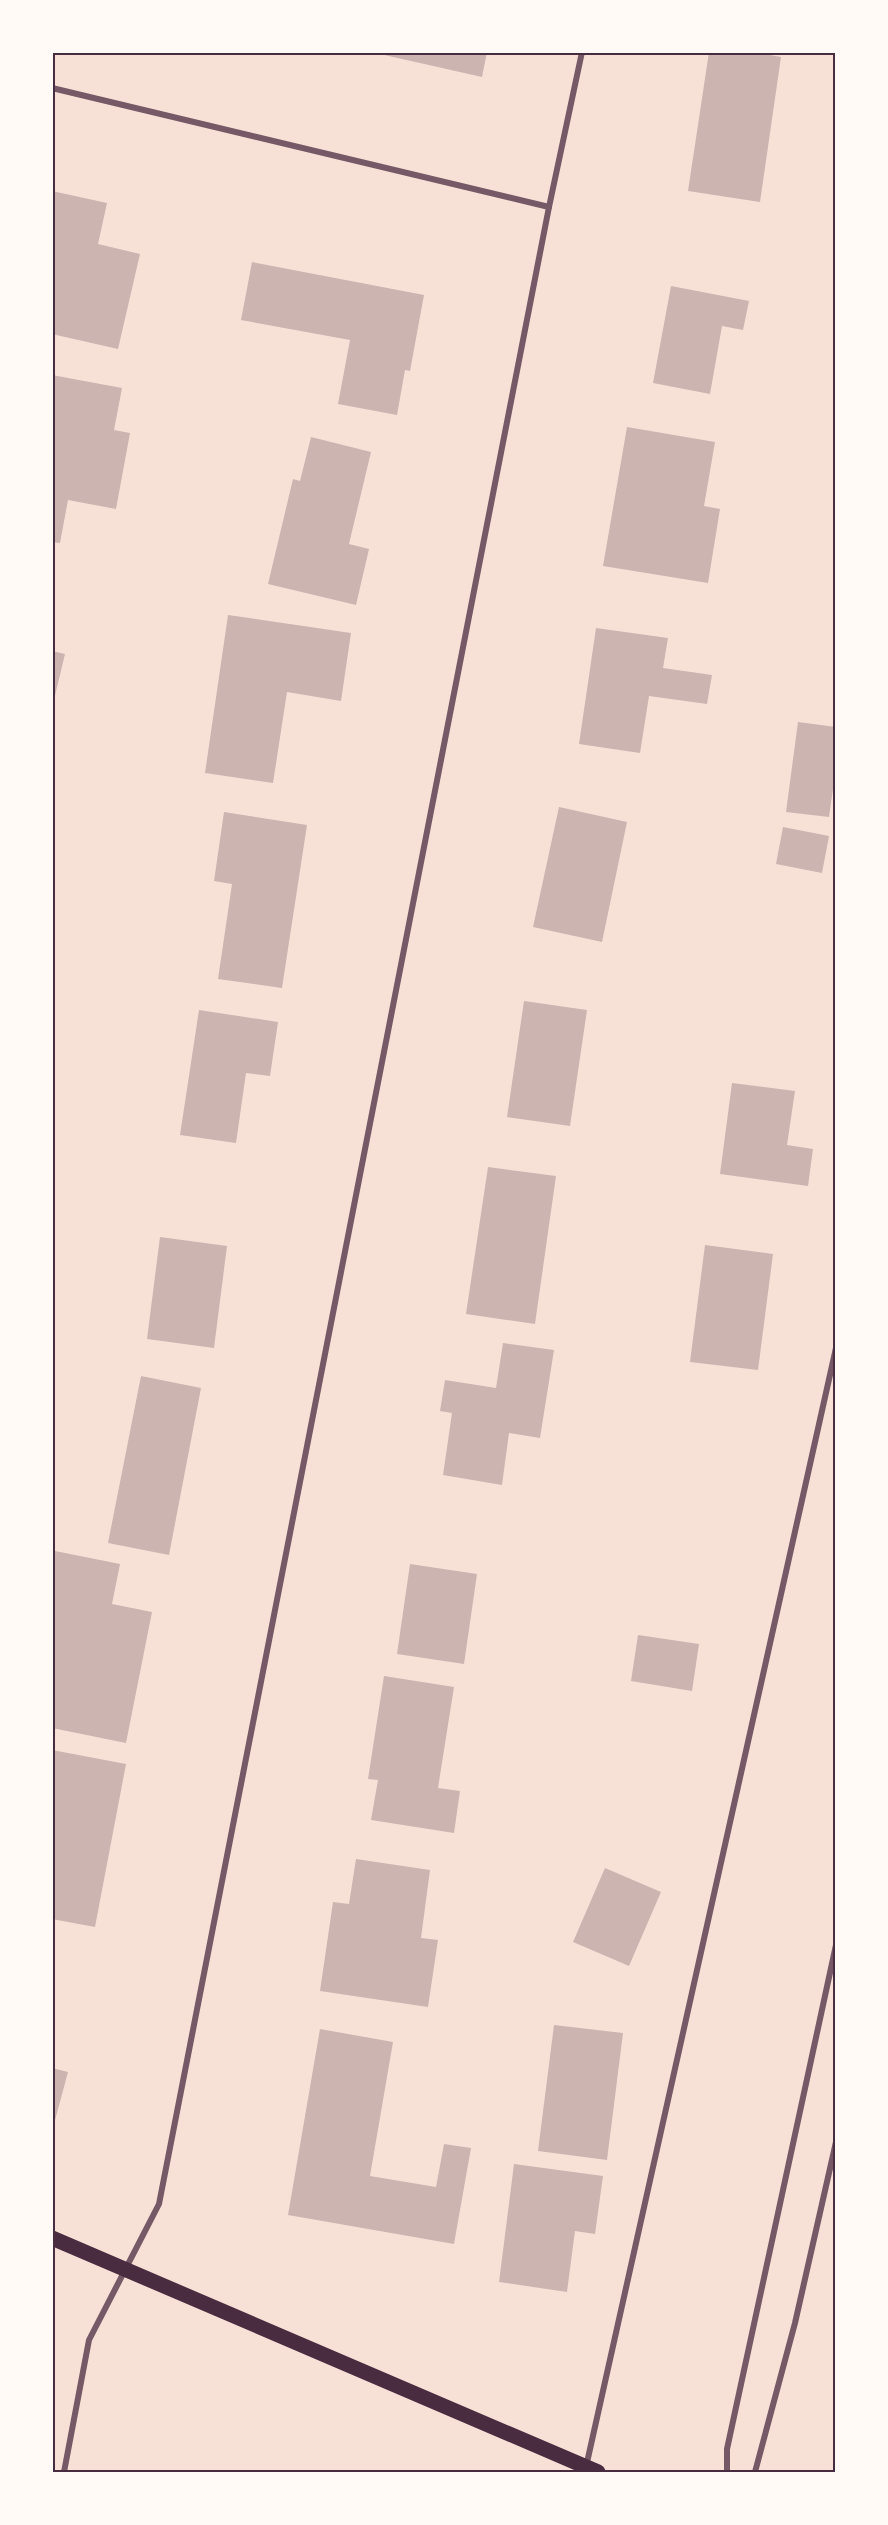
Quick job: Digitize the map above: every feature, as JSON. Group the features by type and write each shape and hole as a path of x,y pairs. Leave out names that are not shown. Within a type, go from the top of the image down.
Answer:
{"main road":[{"path":"52,2238 377,2380 592,2470"}],"street":[{"path":"64,2472 89,2340 159,2204 549,207 582,52"},
{"path":"52,88 549,207"},
{"path":"592,2470 836,1348"},
{"path":"727,2472 727,2449 832,1980 836,1945"},
{"path":"754,2472 795,2323 836,2142"}],"building":[{"path":"371,52 487,52 482,77"},
{"path":"709,52 754,52 781,57 760,202 688,191"},
{"path":"52,191 107,203 98,244 140,254 118,349 52,334"},
{"path":"252,262 424,295 410,371 405,370 397,415 338,404 350,340 241,320"},
{"path":"671,286 749,301 743,330 722,326 710,394 653,383"},
{"path":"52,375 122,388 114,430 130,433 116,509 68,500 60,543 52,542"},
{"path":"627,427 715,442 704,506 720,509 708,583 603,566"},
{"path":"311,437 371,452 349,544 369,549 356,605 268,584 293,479 300,481"},
{"path":"228,615 351,633 341,701 287,692 273,783 205,773"},
{"path":"596,628 668,638 663,668 712,675 707,704 649,696 640,753 579,744"},
{"path":"52,651 65,654 53,704 52,704"},
{"path":"798,722 836,727 836,789 833,789 829,817 786,812"},
{"path":"559,807 627,822 602,942 533,927"},
{"path":"224,812 307,825 282,988 218,979 232,884 214,881"},
{"path":"783,827 829,836 822,873 776,864"},
{"path":"524,1001 587,1010 570,1126 507,1117"},
{"path":"199,1010 278,1022 270,1076 246,1073 236,1143 180,1135"},
{"path":"732,1083 795,1091 787,1145 813,1149 808,1186 720,1174"},
{"path":"488,1167 556,1176 535,1324 466,1314"},
{"path":"160,1237 227,1246 214,1348 147,1339"},
{"path":"705,1245 773,1254 758,1370 690,1362"},
{"path":"503,1343 554,1350 540,1438 509,1433 502,1485 443,1475 452,1413 440,1411 445,1380 496,1388"},
{"path":"141,1376 201,1388 169,1555 108,1543"},
{"path":"55,1551 120,1564 112,1604 152,1612 126,1743 52,1728 52,1564"},
{"path":"410,1564 477,1574 464,1664 397,1654"},
{"path":"638,1635 699,1644 692,1691 631,1681"},
{"path":"384,1676 454,1687 438,1788 460,1791 454,1833 371,1820 378,1780 368,1779"},
{"path":"52,1750 126,1764 95,1927 52,1919"},
{"path":"356,1859 430,1870 421,1938 438,1940 428,2007 320,1991 333,1902 349,1904"},
{"path":"605,1868 661,1892 629,1966 573,1942"},
{"path":"554,2025 623,2033 607,2160 538,2151"},
{"path":"320,2029 393,2042 370,2176 436,2187 444,2144 471,2148 454,2244 288,2215"},
{"path":"52,2068 68,2072 54,2124 52,2123"},
{"path":"514,2164 603,2176 595,2234 575,2231 567,2292 499,2282"}]}
